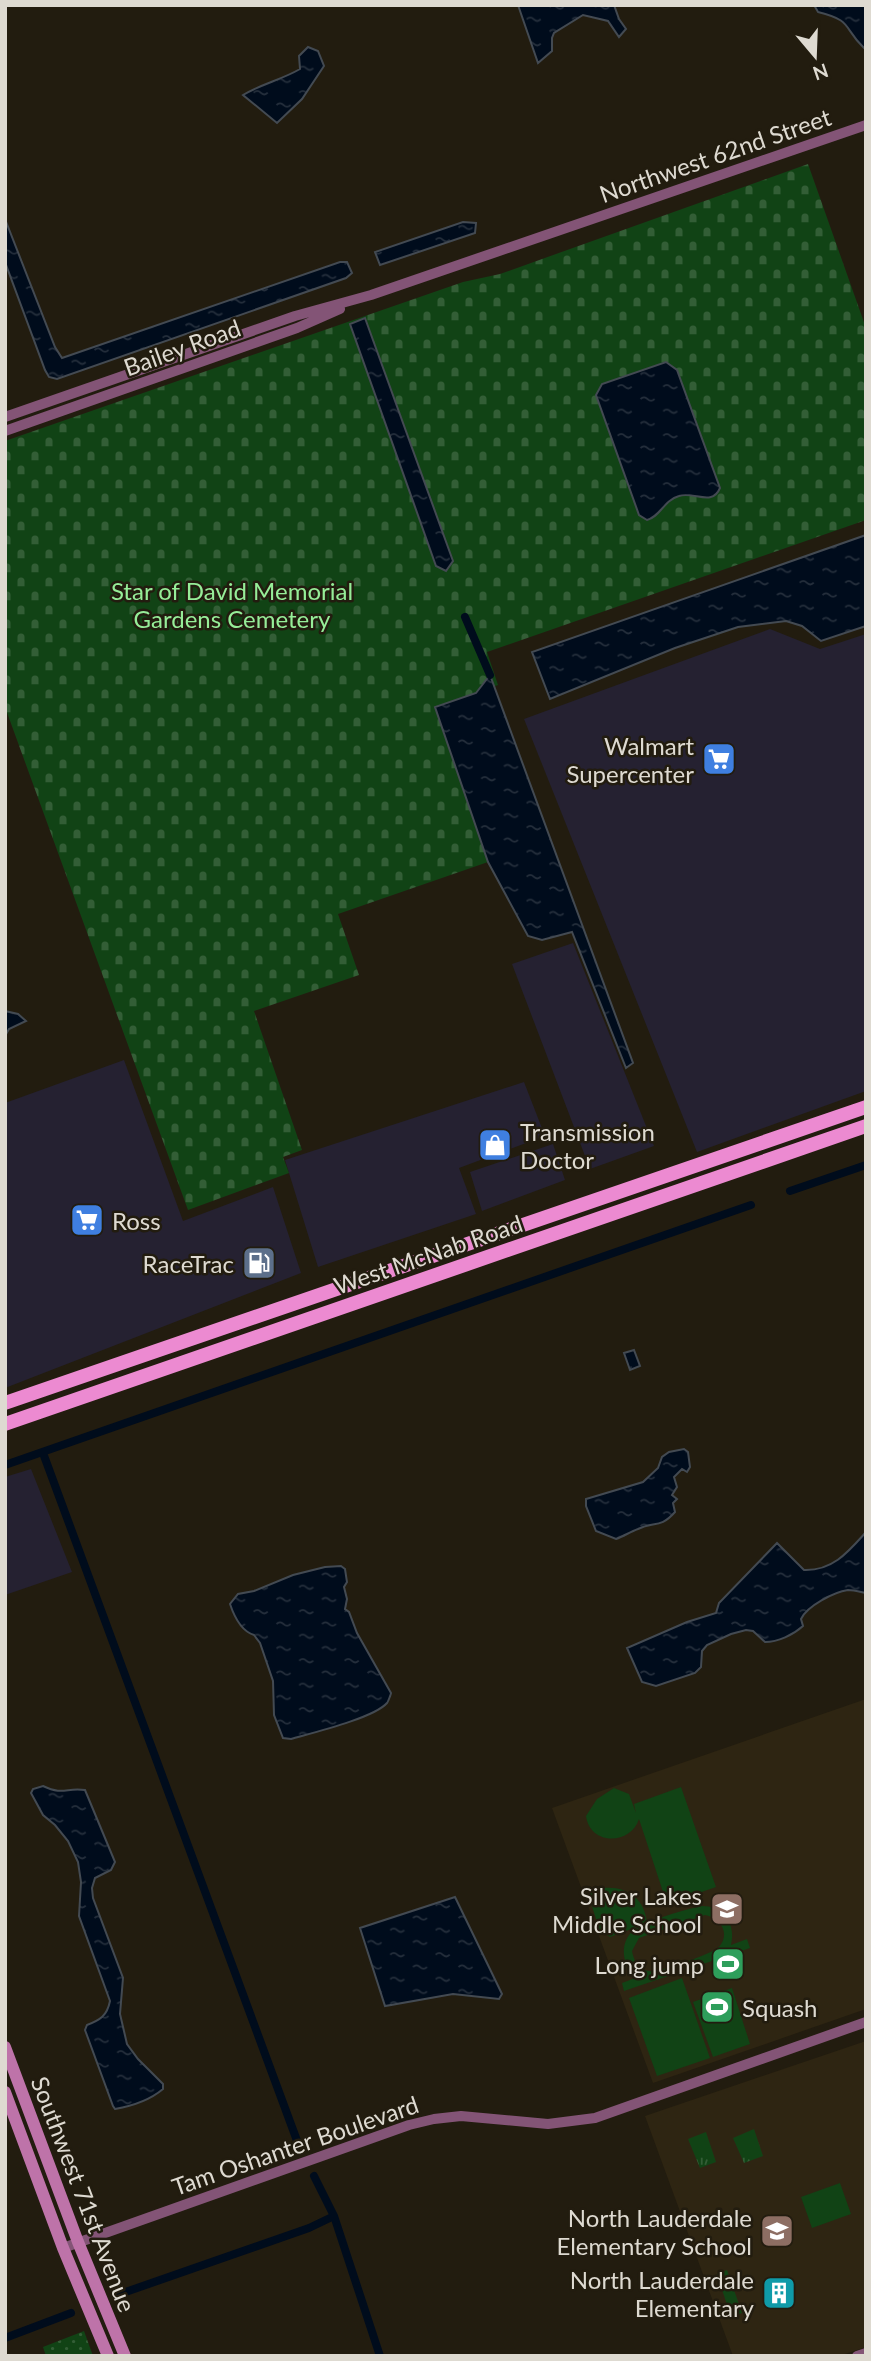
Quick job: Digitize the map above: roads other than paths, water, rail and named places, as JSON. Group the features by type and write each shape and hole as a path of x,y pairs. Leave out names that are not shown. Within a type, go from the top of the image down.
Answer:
{"main road":[{"name":"West McNab Road","path":"5,1404 866,1107"},
{"name":"West McNab Road","path":"5,1424 866,1126"},
{"name":"Southwest 71st Avenue","path":"5,2047 78,2242 125,2356"},
{"path":"5,2075 19,2083"},
{"name":"Southwest 71st Avenue","path":"5,2091 63,2248 108,2356"},
{"path":"5,2091 22,2101 31,2115"}],"street":[{"name":"Northwest 62nd Street","path":"578,224 866,125"},
{"name":"Bailey Road","path":"5,417 295,316 371,295 578,224"},
{"name":"Bailey Road","path":"5,431 284,332 371,295"},
{"name":"Tam Oshanter Boulevard","path":"63,2248 409,2125 461,2116 548,2124 595,2118 866,2022"},
{"path":"857,2356 866,2353"}],"water":[{"path":"518,5 614,5 626,29 619,37 608,21 583,15 554,33 552,51 538,63"},
{"path":"814,5 866,5 866,47 857,41 843,22 818,12"},
{"path":"308,47 318,51 324,66 302,99 277,123 243,95 300,69 299,56"},
{"path":"5,219 55,347 62,358 340,262 347,262 352,273 346,278 57,379 49,377 45,370 5,262"},
{"path":"463,222 476,223 475,233 380,265 375,252"},
{"path":"365,318 453,561 446,571 436,566 350,324"},
{"path":"666,362 677,370 720,488 712,497 685,495 674,498 647,520 639,515 596,395 602,384"},
{"path":"866,535 866,626 821,641 802,626 786,621 738,627 675,648 550,699 532,652"},
{"path":"490,675 633,1063 626,1068 572,932 542,940 528,936 488,862 435,707 476,693"},
{"path":"5,1011 18,1014 26,1021 9,1029 5,1036"},
{"path":"634,1350 640,1366 630,1370 624,1353"},
{"path":"684,1449 688,1452 690,1467 687,1472 682,1469 674,1477 677,1487 672,1495 677,1499 673,1503 675,1512 670,1517 661,1523 616,1539 596,1531 586,1499 643,1482 658,1468 662,1457 669,1452"},
{"path":"866,1532 866,1593 848,1590 822,1600 804,1614 801,1619 803,1626 780,1639 765,1642 753,1631 746,1630 731,1634 707,1645 702,1651 701,1667 695,1673 656,1686 642,1682 627,1648 687,1622 716,1613 719,1603 777,1543 804,1570 814,1569 840,1558"},
{"path":"341,1566 345,1569 347,1582 344,1587 347,1599 345,1609 349,1612 357,1633 391,1695 387,1703 369,1714 327,1729 291,1739 283,1738 274,1715 273,1681 260,1643 242,1627 230,1604 238,1594 254,1591 293,1575"},
{"path":"43,1786 61,1791 85,1790 115,1862 111,1870 95,1878 93,1898 123,1978 120,2014 127,2044 163,2084 163,2089 158,2093 128,2106 115,2109 113,2106 85,2030 87,2025 105,2014 110,2001 79,1916 81,1882 78,1862 68,1841 43,1815 31,1793 33,1789"},
{"path":"455,1897 502,1994 499,1999 453,1994 385,2006 360,1928"}],"waterway":[{"path":"465,617 490,675"},
{"path":"790,1191 866,1165"},
{"path":"5,1465 751,1205"},
{"path":"43,1453 299,2146"},
{"path":"117,2295 309,2228 334,2216 314,2176"},
{"path":"334,2216 380,2356"},
{"path":"5,2338 71,2313"}],"place":[{"name":"Walmart Supercenter","path":"719,759"},
{"name":"Transmission Doctor","path":"495,1145"},
{"name":"Ross","path":"87,1220"},
{"name":"RaceTrac","path":"259,1263"},
{"name":"Silver Lakes Middle School","path":"727,1909"},
{"name":"Long jump","path":"728,1964"},
{"name":"Squash","path":"717,2007"},
{"name":"North Lauderdale Elementary School","path":"777,2231"},
{"name":"North Lauderdale Elementary","path":"779,2293"}],"park label":[{"name":"Star of David Memorial Gardens Cemetery","path":"232,604"}]}
